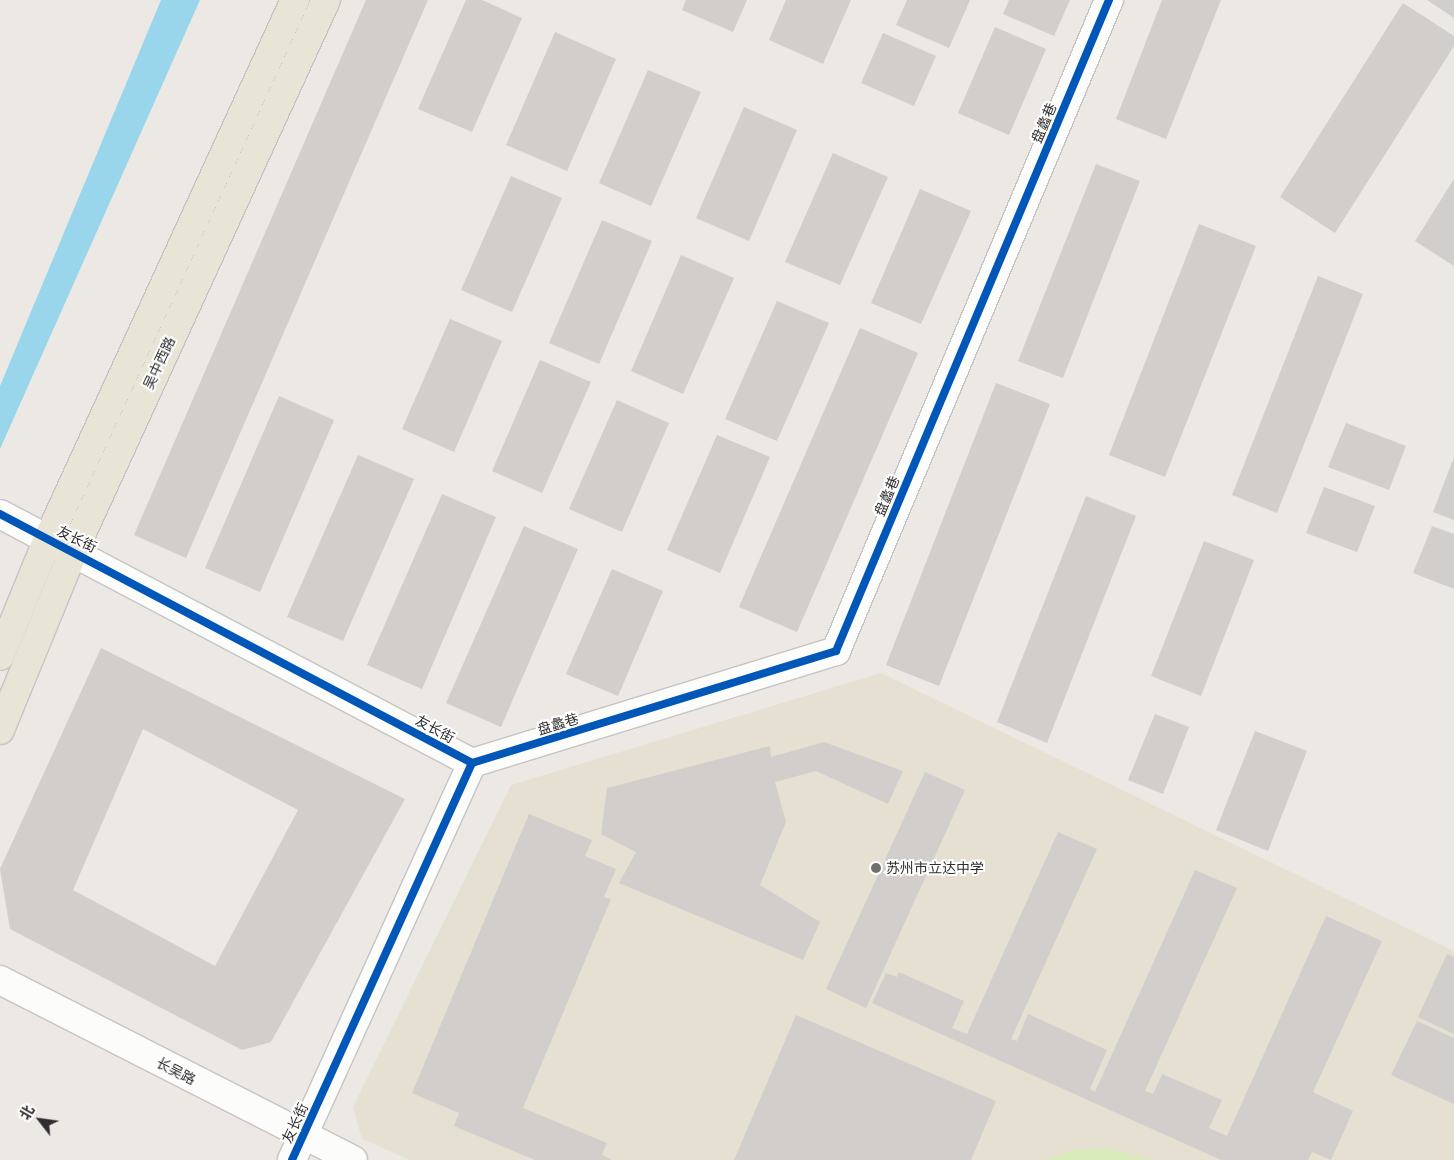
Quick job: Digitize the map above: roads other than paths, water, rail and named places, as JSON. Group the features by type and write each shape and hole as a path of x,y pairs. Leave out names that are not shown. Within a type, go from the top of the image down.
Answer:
{"main road":[{"name":"吴中西路","path":"0,656 48,539 295,0"},
{"name":"吴中西路","path":"0,730 74,550 326,0"}],"street":[{"name":"盘蠡巷","path":"472,763 836,652 1109,0"},
{"name":"友长街","path":"0,514 74,550 472,763 297,1148"},
{"name":"长吴路","path":"0,980 297,1148 353,1160"}],"water":[{"path":"161,0 200,0 0,449 0,386"}],"place":[{"name":"苏州市立达中学","path":"876,868"}]}
